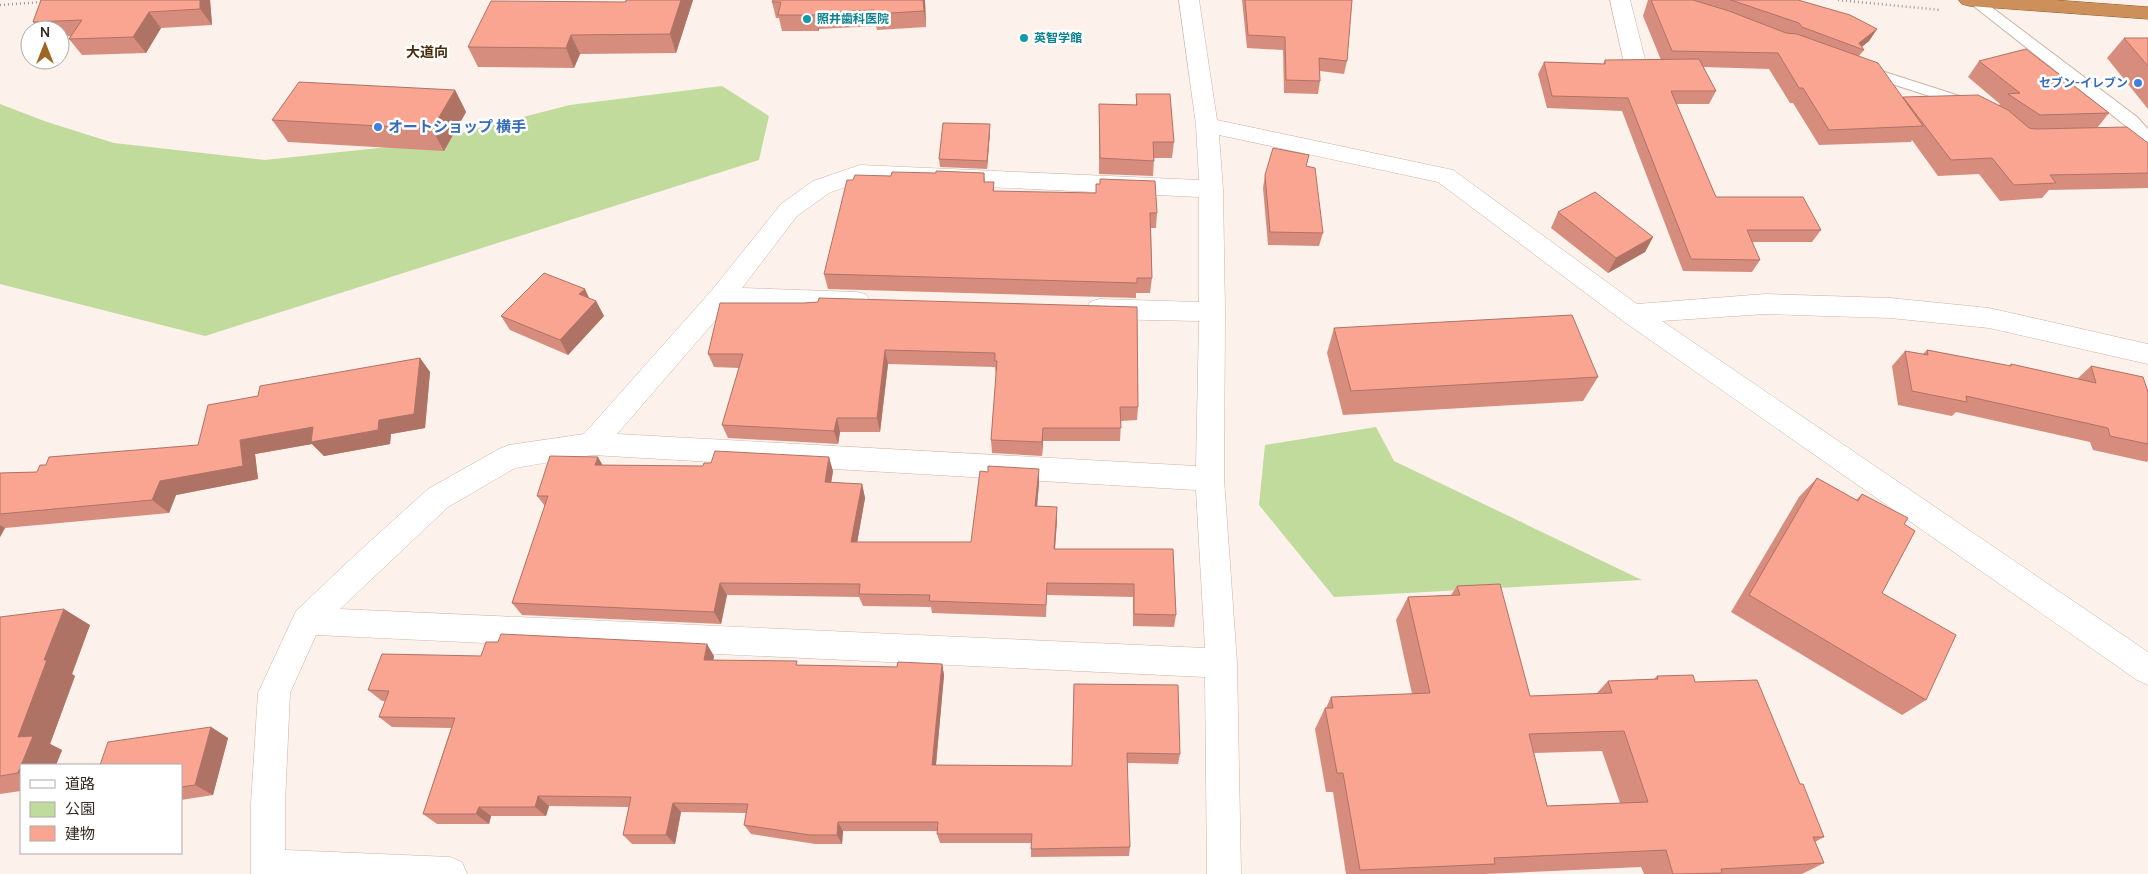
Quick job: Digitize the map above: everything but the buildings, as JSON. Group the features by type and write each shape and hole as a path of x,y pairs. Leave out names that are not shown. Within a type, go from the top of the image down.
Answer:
{"highway":[{"path":"1971,0 2148,13"}],"street":[{"path":"1189,0 1207,125 1211,189 1210,478 1221,663 1224,874"},
{"path":"1620,0 1635,63"},
{"path":"1207,125 1445,176 1632,314 2148,670"},
{"path":"592,444 721,297 789,210 821,187 860,173 1211,189"},
{"path":"721,297 878,302"},
{"path":"1632,314 1765,304 1890,308 1989,318 2148,354"},
{"path":"1074,308 1212,312"},
{"path":"450,874 268,870 268,804 274,694 308,621 363,566 438,498 509,457 592,444 1210,478"},
{"path":"308,621 1221,663"}],"lane":[{"path":"1971,0 2132,121 2146,137"},
{"path":"1854,67 1981,109"},
{"path":"2097,136 2146,137"}],"path":[{"path":"0,5 45,1"}],"green space":[{"path":"722,86 769,116 759,160 205,336 0,284 0,104 47,122 114,143 265,160 416,144 570,105"},
{"path":"1376,427 1394,461 1642,580 1334,597 1259,505 1265,445"}],"place":[{"name":"照井歯科医院","path":"807,19"},
{"name":"英智学館","path":"1024,38"},
{"name":"セブン-イレブン","path":"2138,83"},
{"name":"オートショップ 横手","path":"378,127"}],"district":[{"name":"大道向","path":"427,52"}]}
